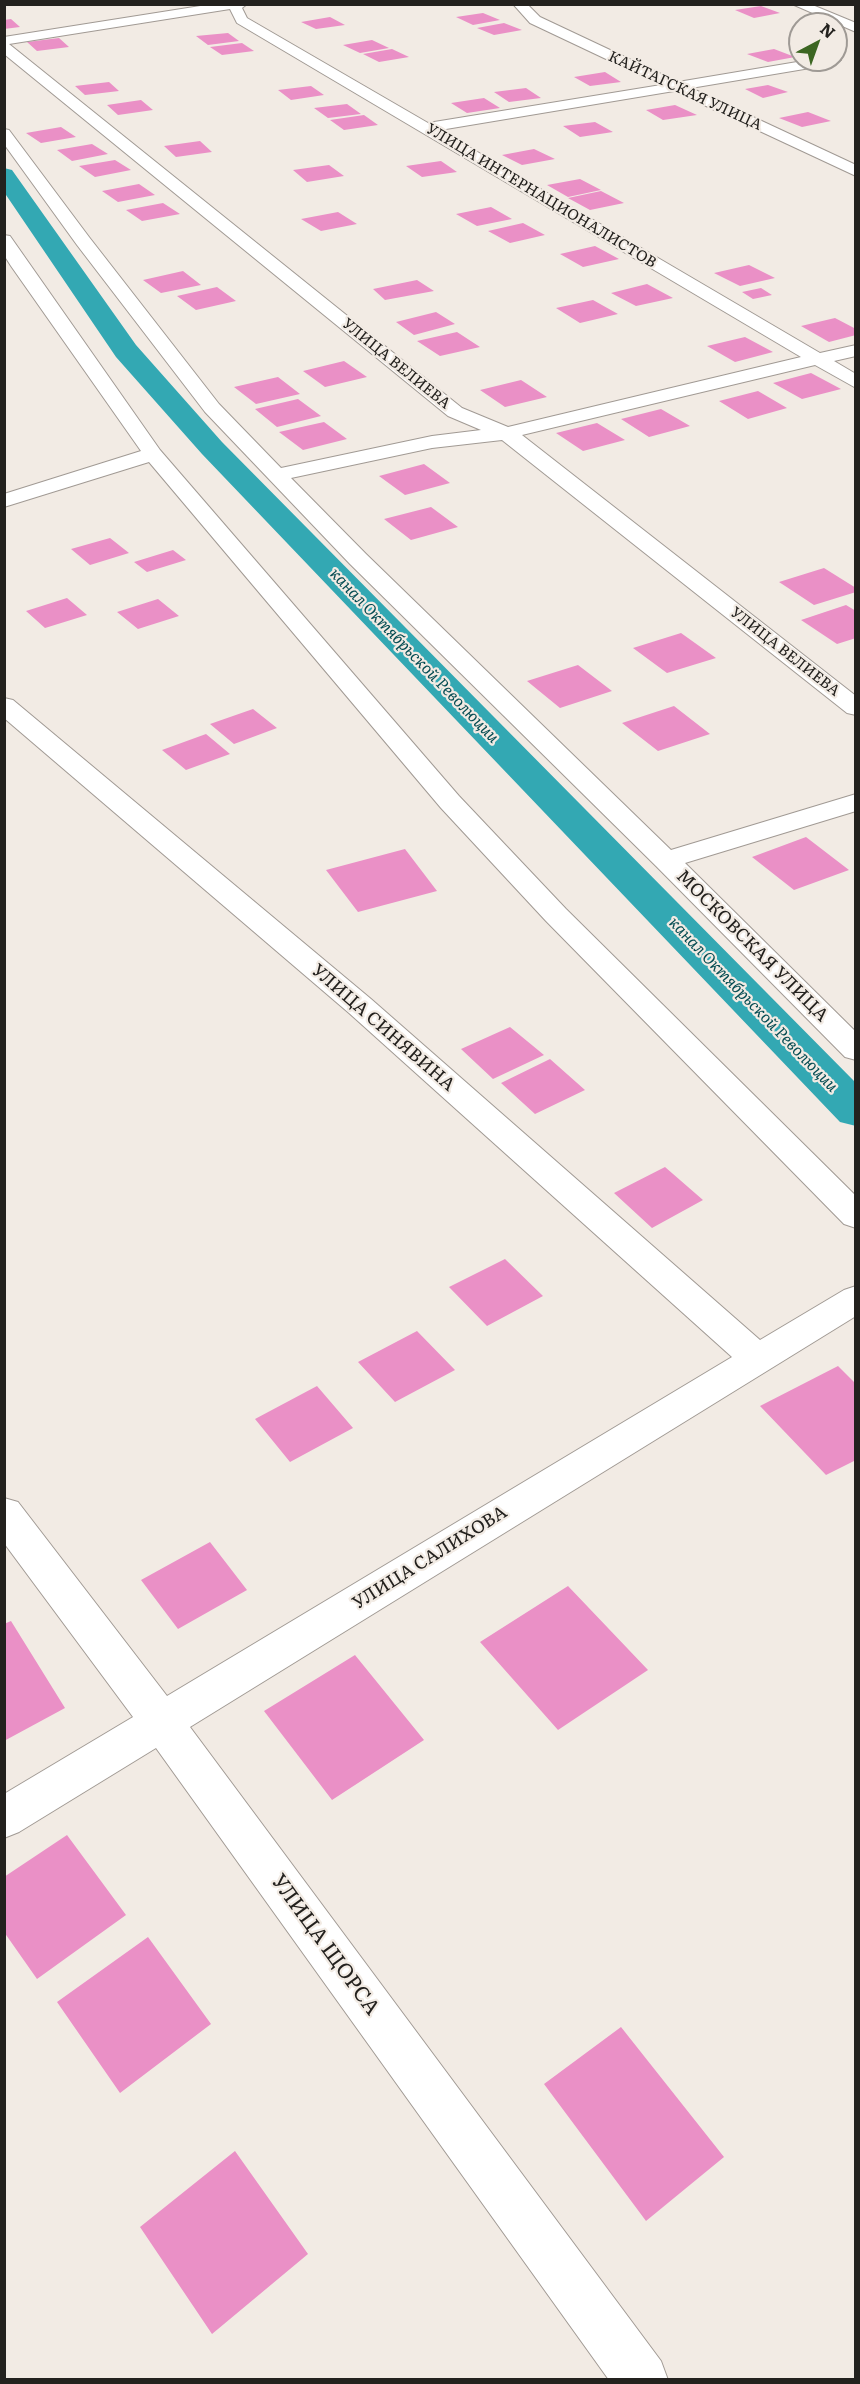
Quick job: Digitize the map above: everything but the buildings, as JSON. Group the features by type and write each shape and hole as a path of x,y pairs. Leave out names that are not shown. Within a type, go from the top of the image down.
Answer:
{"street":[{"path":"4,41 241,4"},
{"name":"КАЙТАГСКАЯ УЛИЦА","path":"519,4 535,20 855,171"},
{"path":"798,4 855,28"},
{"name":"УЛИЦА ИНТЕРНАЦИОНАЛИСТОВ","path":"235,5 242,20 855,382"},
{"name":"УЛИЦА ВЕЛИЕВА","path":"4,47 455,412 506,433 855,708"},
{"path":"426,128 788,68"},
{"path":"4,133 83,241 212,408 358,559 666,860"},
{"path":"4,240 12,267 153,454 450,802 556,915 855,1216"},
{"path":"276,475 432,442 506,433 855,350"},
{"path":"4,501 153,454"},
{"name":"УЛИЦА СИНЯВИНА","path":"4,705 360,1006 756,1358"},
{"name":"МОСКОВСКАЯ УЛИЦА","path":"855,802 666,860 855,1050"},
{"name":"УЛИЦА САЛИХОВА","path":"4,1818 855,1299"},
{"name":"УЛИЦА ЩОРСА","path":"4,1514 162,1722 642,2379"}],"waterway":[{"name":"канал Октябрьской Революции","path":"4,175 126,351 212,448 856,1111"}]}
